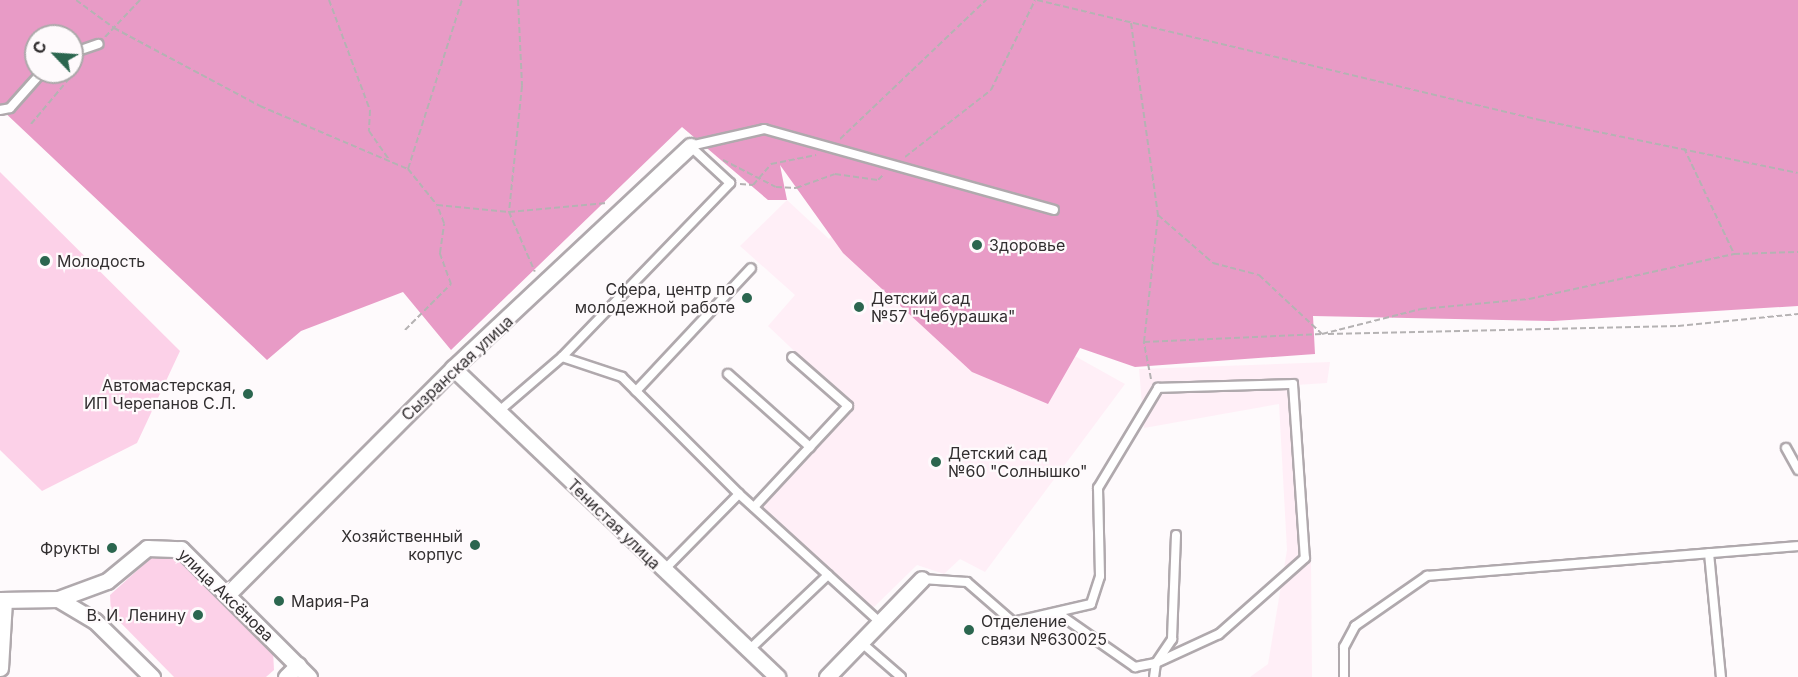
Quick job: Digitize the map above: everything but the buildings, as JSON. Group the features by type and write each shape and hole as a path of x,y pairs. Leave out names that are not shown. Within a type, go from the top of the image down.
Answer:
{"street":[{"name":"Сызранская улица","path":"228,594 453,368 544,287 690,146"},
{"name":"Тенистая улица","path":"453,368 663,571 778,677"},
{"name":"улица Аксёнова","path":"2,600 58,599 107,581 147,548 169,546 182,549 309,677"},
{"path":"826,677 863,644 922,579"},
{"path":"58,599 95,621 152,677"},
{"path":"0,668 2,600"},
{"path":"286,677 297,665"}],"lane":[{"path":"84,49 98,44"},
{"path":"0,110 10,108 31,84"},
{"path":"690,146 764,129 1054,210"},
{"path":"498,412 562,357 730,183 690,146"},
{"path":"636,391 751,268"},
{"path":"562,357 622,377 739,494 882,624"},
{"path":"754,507 848,406 792,357"},
{"path":"728,374 810,447"},
{"path":"922,579 967,582 1013,622 1059,614 1091,604 1100,576 1098,488 1158,388 1293,384 1305,558 1219,634 1156,663 1135,667 1059,614"},
{"path":"1786,448 1798,470"},
{"path":"663,571 739,494"},
{"path":"1154,677 1156,663 1172,639 1176,535"},
{"path":"1344,677 1344,647 1355,626 1427,576 1798,546"},
{"path":"1709,553 1721,677"},
{"path":"749,650 828,575"},
{"path":"863,644 901,677"}],"path":[{"path":"76,0 114,28 260,106 408,169 437,205 444,223 440,253 451,284 405,330"},
{"path":"329,0 369,110 369,131 390,162"},
{"path":"408,169 462,0"},
{"path":"518,0 522,86 509,212 520,246 544,287"},
{"path":"730,183 753,185 771,164 814,157 832,147 986,0"},
{"path":"991,90 1036,0 1540,120 1798,173"},
{"path":"1131,22 1158,215 1144,342 1150,378 1158,388"},
{"path":"1684,148 1734,254"},
{"path":"437,205 509,212 631,201"},
{"path":"1158,215 1213,263 1259,275 1322,334"},
{"path":"1322,334 1421,309 1530,298 1734,254 1798,252"},
{"path":"1144,342 1322,334 1678,326 1798,314"}],"shaded area":[{"path":"0,0 1798,0 1798,306 1553,321 1313,316 1315,354 1135,367 1080,348 1048,404 972,372 843,253 780,165 787,200 768,200 682,127 451,350 403,292 301,331 267,360 0,108"},
{"name":"Молодость","path":"0,172 180,351 137,443 42,491 0,450"},
{"name":"Детский сад №60 \"Солнышко\"","path":"787,200 829,239 842,226 1125,384 985,572 960,559 944,574 917,565 872,609 760,510 854,408 768,326 795,295 740,246"},
{"path":"1330,362 1327,383 1296,385 1311,559 1312,677 1250,677 1268,664 1287,550 1279,404 1144,428 1139,369"},
{"path":"169,555 180,559 273,651 274,670 266,677 174,677 111,613 110,595 153,556"}],"place":[{"name":"Здоровье","path":"977,245"},
{"name":"Молодость","path":"45,261"},
{"name":"Сфера, центр по молодежной работе","path":"747,298"},
{"name":"Детский сад №57 \"Чебурашка\"","path":"859,307"},
{"name":"Автомастерская, ИП Черепанов С.Л.","path":"248,394"},
{"name":"Детский сад №60 \"Солнышко\"","path":"936,462"},
{"name":"Хозяйственный корпус","path":"475,545"},
{"name":"Фрукты","path":"112,548"},
{"name":"Мария-Ра","path":"279,601"},
{"name":"В. И. Ленину","path":"198,615"},
{"name":"Отделение связи №630025","path":"969,630"}]}
